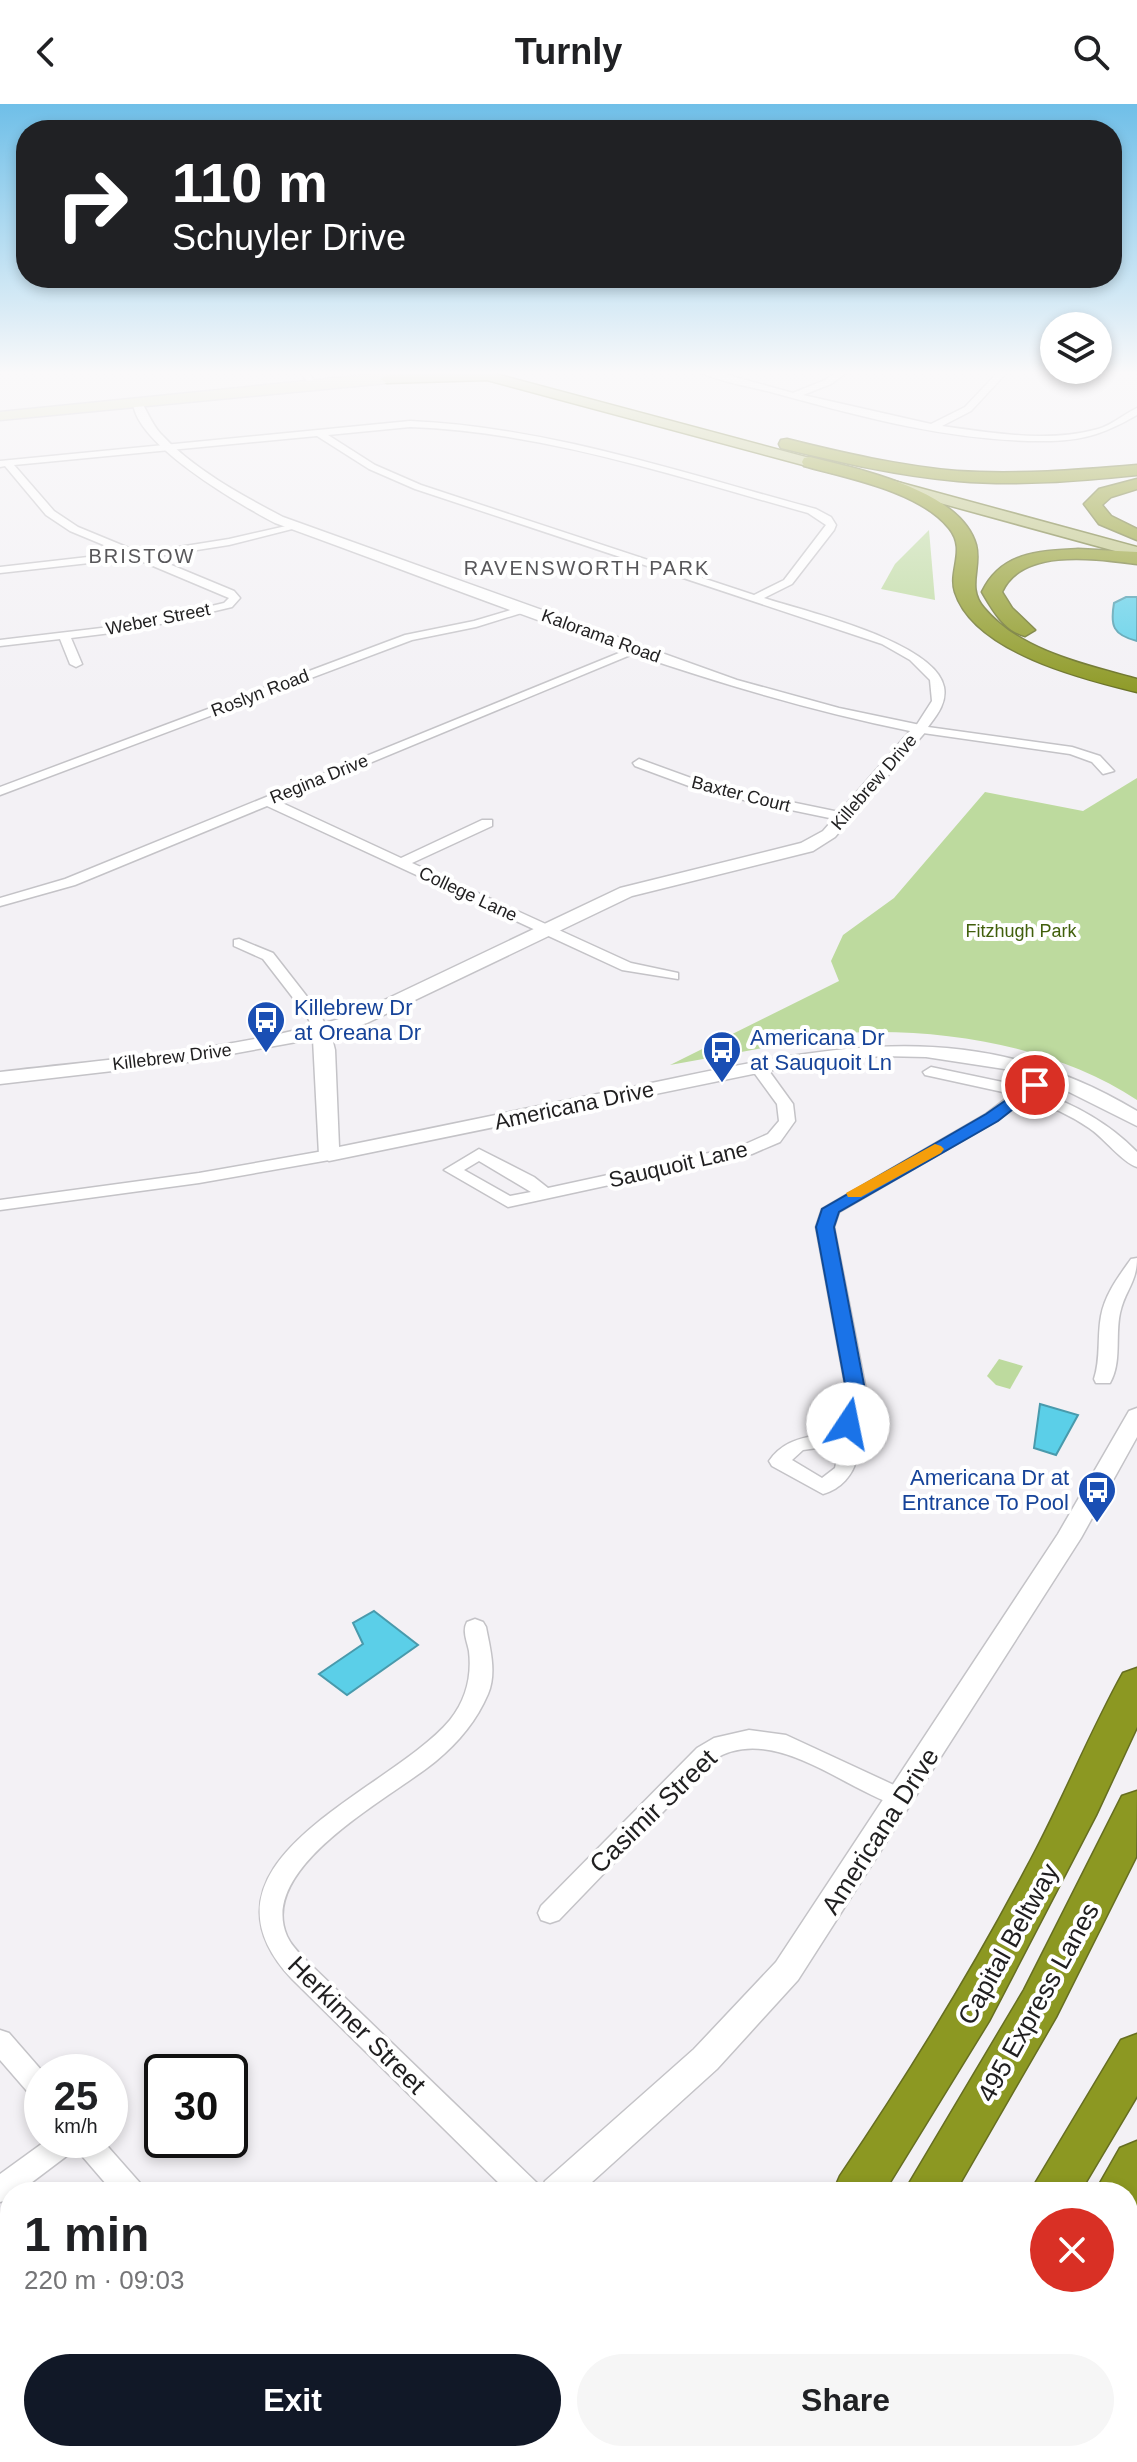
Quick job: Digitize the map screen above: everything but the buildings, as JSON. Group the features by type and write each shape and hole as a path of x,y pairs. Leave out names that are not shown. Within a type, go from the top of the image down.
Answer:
{"highway":[{"path":"867,480 933,506 964,536 968,556 964,591 984,620 1011,639 1047,657 1137,686"},
{"path":"1137,484 1105,493 1093,504 1104,519 1137,536"},
{"path":"1137,558 1079,555 1036,559 1002,574 992,592 1004,612 1035,636 1083,656 1137,669"},
{"name":"Capital Beltway","path":"864,2182 907,2119 1007,1953 1068,1833 1137,1683"},
{"name":"495 Express Lanes","path":"934,2182 1027,2027 1098,1895 1137,1807"},
{"path":"1027,2027 1113,1890 1137,1845"},
{"path":"1060,2182 1132,2060"},
{"path":"1125,2182 1137,2163"}],"main road":[{"path":"876,480 1137,552"},
{"path":"924,480 1137,536"}],"street":[{"name":"Weber Street","path":"0,643 161,623 228,605 235,598 230,593 91,538 57,519 19,480"},
{"name":"Kalorama Road","path":"215,480 243,500 295,527 636,649 784,698 920,729 1072,751 1096,759 1108,771"},
{"name":"Killebrew Drive","path":"0,1078 252,1047 321,1032 386,1008 626,892 807,847 829,834 935,708 939,692 934,676 917,659 875,638 402,480"},
{"path":"697,480 827,519 831,525 788,582 755,598"},
{"path":"0,570 137,556 211,545 295,527"},
{"name":"Roslyn Road","path":"0,791 409,637 476,624 524,609"},
{"path":"64,635 76,664"},
{"name":"Regina Drive","path":"0,902 70,882 636,649"},
{"name":"Baxter Court","path":"639,763 710,789 844,817"},
{"name":"College Lane","path":"267,801 627,967 673,976"},
{"path":"401,863 487,823"},
{"path":"239,943 268,956 314,1015 325,1050 329,1155"},
{"name":"Americana Drive","path":"0,1205 199,1178 329,1155 843,1052 905,1050 971,1056 1046,1075 1094,1095 1137,1120"},
{"name":"Sauquoit Lane","path":"545,1194 479,1154 452,1170 508,1202 545,1194 746,1150 774,1138 784,1129 788,1114 785,1104 758,1067"},
{"path":"931,1072 1026,1092 1091,1122 1137,1162"},
{"path":"828,1442 848,1424 857,1395 825,1227 831,1209 992,1117 1046,1075"},
{"path":"1103,1379 1110,1357 1111,1310 1137,1263"},
{"name":"Americana Drive","path":"568,2182 689,2077 743,2025 800,1953 1068,1538 1137,1416"},
{"name":"Herkimer Street","path":"475,1627 482,1675 471,1709 459,1728 432,1755 304,1845 279,1878 270,1914 273,1932 284,1953 517,2182"},
{"name":"Casimir Street","path":"550,1913 705,1754 728,1742 762,1737 778,1741 901,1798"},
{"path":"0,2041 24,2069"},
{"path":"11,2182 44,2158"},
{"path":"101,2158 121,2182"}],"green space":[{"path":"929,530 935,600 881,589 895,564"},
{"name":"Fitzhugh Park","path":"1137,778 1137,1100 1105,1081 1034,1053 958,1037 919,1033 836,1034 670,1065 839,981 831,961 843,935 894,898 985,792 1083,811"},
{"path":"999,1359 1023,1366 1010,1389 996,1385 987,1376"}],"water":[{"path":"1126,597 1137,597 1137,641 1123,636 1113,624 1114,603"},
{"path":"1040,1404 1078,1415 1056,1455 1034,1448"},
{"path":"374,1611 418,1645 347,1695 319,1674 363,1644 353,1623"}],"slow traffic":[{"path":"855,1193 935,1149"}],"place":[{"name":"Killebrew Dr at Oreana Dr","path":"266,1054"},
{"name":"Americana Dr at Sauquoit Ln","path":"722,1084"},
{"name":"Americana Dr at Entrance To Pool","path":"1097,1524"}],"district":[{"name":"BRISTOW","path":"142,556"},
{"name":"RAVENSWORTH PARK","path":"587,568"}],"route":[{"path":"848,1424 857,1395 855,1376 825,1227 826,1217 841,1201 992,1117 1035,1085"}]}
